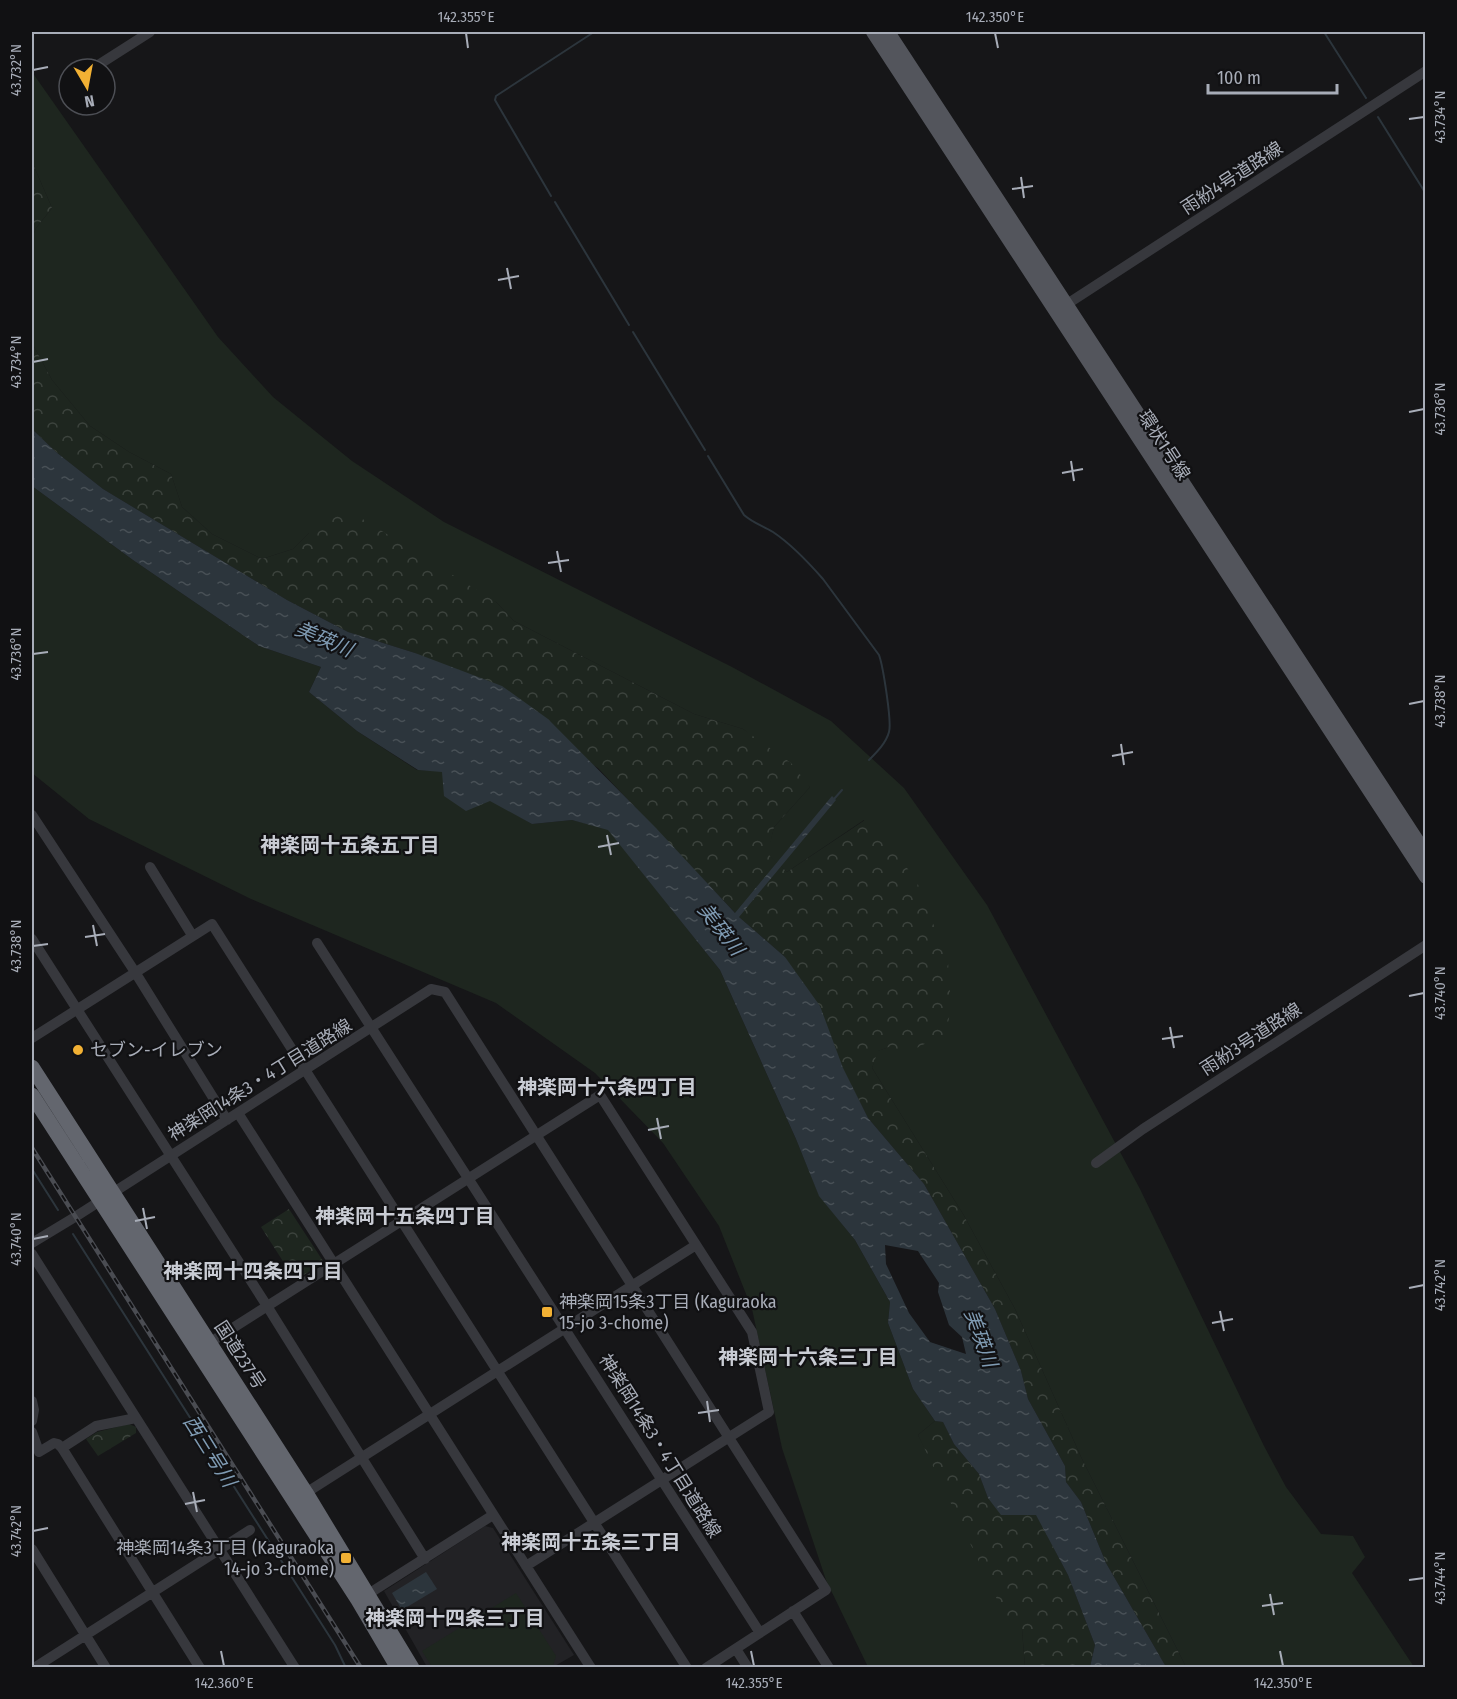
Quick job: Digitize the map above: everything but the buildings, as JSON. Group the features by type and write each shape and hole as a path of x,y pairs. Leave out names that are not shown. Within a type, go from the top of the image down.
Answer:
{"highway":[{"name":"国道237号","path":"32,1067 106,1198"},
{"name":"国道237号","path":"32,1095 106,1198 363,1597 412,1668"},
{"name":"国道237号","path":"363,1597 398,1668"}],"main road":[{"name":"環状1号線","path":"873,32 1061,308 1425,854"},
{"name":"環状1号線","path":"888,32 1061,308 1425,877"}],"street":[{"path":"111,57 150,32"},
{"name":"雨紛4号道路線","path":"1061,308 1425,71"},
{"path":"32,819 135,972 227,1120"},
{"path":"150,867 192,935"},
{"path":"32,1038 212,924 687,1668"},
{"path":"32,939 425,1558"},
{"path":"317,943 372,1028 431,989 445,992 826,1590 706,1668"},
{"name":"雨紛3号道路線","path":"1096,1163 1143,1129 1425,945"},
{"name":"神楽岡14条3・4丁目道路線","path":"32,1243 372,1028 760,1633"},
{"path":"204,1347 600,1095 752,1332 769,1412 526,1566"},
{"path":"238,1113 591,1668"},
{"path":"299,1497 696,1245"},
{"path":"32,1254 295,1668"},
{"path":"32,1401 34,1410 32,1421"},
{"path":"62,1448 96,1426 136,1418"},
{"path":"32,1432 35,1454 54,1443 62,1448 200,1668"},
{"path":"363,1597 493,1515"},
{"path":"34,1668 250,1530"},
{"path":"32,1549 106,1668"},
{"path":"794,1611 829,1668"},
{"path":"736,1649 748,1668"}],"shaded area":[{"path":"485,1526 493,1528 574,1655 553,1667 427,1667 384,1591"}],"green space":[{"path":"32,72 57,108 57,117 64,117 218,337 273,397 352,461 444,522 732,667 831,721 904,788 987,905 1140,1189 1286,1487 1321,1534 1353,1536 1365,1557 1352,1573 1414,1667 1186,1667 1081,1457 1015,1309 963,1214 872,1068 877,1051 889,1047 864,820 787,872 767,854 774,827 810,787 743,729 694,714 514,621 496,602 309,533 293,549 262,559 212,534 182,507 171,474 129,452 90,426 52,380 32,343 32,238 36,228 52,208 32,162"},
{"path":"32,162 52,208 36,228 32,238"},
{"path":"32,343 52,380 90,426 129,452 171,474 182,507 212,534 262,559 293,549 309,533 340,514 361,518 496,602 514,621 694,714 743,729 791,763 810,787 774,827 768,854 787,872 865,820 878,827 917,882 948,962 951,1008 946,1033 903,1055 889,1047 878,1051 872,1068 963,1214 1015,1309 1081,1457 1186,1667 1166,1667 1106,1563 1081,1502 1066,1482 1065,1466 1028,1399 1021,1371 995,1309 924,1184 868,1118 785,957 739,917 598,768 415,653 348,632 287,600 103,489 56,452 32,429"},
{"path":"32,486 133,560 259,646 321,667 309,692 357,731 417,770 442,771 532,824 572,820 608,829 720,970 819,1195 855,1240 890,1302 888,1323 913,1389 935,1421 918,1435 1022,1629 1025,1667 868,1667 826,1580 782,1448 752,1309 719,1226 663,1143 595,1073 496,1003 251,899 89,819 32,773"},
{"path":"289,1209 323,1261 322,1264 295,1280 261,1227"},
{"path":"935,1421 943,1422 954,1444 979,1474 988,1498 1036,1514 1068,1575 1095,1645 1090,1667 1025,1667 1022,1629 1006,1618 918,1435"},
{"path":"129,1424 136,1427 136,1433 98,1456 86,1439 97,1432"},
{"path":"516,1593 556,1656 553,1666 432,1667 422,1651"}],"water":[{"name":"美瑛川","path":"32,429 56,452 103,489 287,600 348,632 415,653 502,686 548,719 655,827 735,913 832,796 836,800 739,917 785,957 820,1006 843,1068 868,1118 924,1184 995,1309 1021,1371 1028,1399 1065,1466 1066,1482 1081,1502 1106,1563 1166,1667 1090,1667 1095,1645 1068,1575 1036,1515 1001,1515 988,1498 979,1474 954,1444 943,1422 935,1421 913,1389 888,1323 890,1302 855,1240 819,1196 796,1139 720,970 608,830 572,820 532,824 490,801 466,811 444,796 442,772 418,770 357,731 309,692 321,667 259,646 133,560 32,486","holes":["885,1245 918,1251 939,1283 938,1292 949,1325 962,1337 966,1354 930,1342 909,1313 886,1264"]},
{"path":"426,1572 437,1589 402,1610 392,1593"}],"waterway":[{"path":"551,196 495,100 496,96 594,32"},
{"path":"1324,32 1366,98"},
{"path":"1378,117 1426,194"},
{"path":"555,202 629,325"},
{"path":"633,332 705,450"},
{"path":"708,456 744,515 780,537 806,560 823,579 879,655 887,694 890,726 886,740 869,760"},
{"path":"834,799 842,790"},
{"name":"西三号川","path":"32,1169 58,1210"},
{"name":"西三号川","path":"73,1234 335,1645 346,1668"}],"railway":[{"path":"32,1148 361,1668"}],"place":[{"name":"セブン-イレブン","path":"78,1050"},
{"name":"神楽岡15条3丁目 (Kaguraoka 15-jo 3-chome)","path":"547,1312"},
{"name":"神楽岡14条3丁目 (Kaguraoka 14-jo 3-chome)","path":"346,1558"}],"district":[{"name":"神楽岡十五条五丁目","path":"350,845"},
{"name":"神楽岡十六条四丁目","path":"607,1087"},
{"name":"神楽岡十五条四丁目","path":"405,1216"},
{"name":"神楽岡十四条四丁目","path":"253,1271"},
{"name":"神楽岡十六条三丁目","path":"808,1357"},
{"name":"神楽岡十五条三丁目","path":"591,1542"},
{"name":"神楽岡十四条三丁目","path":"455,1618"}]}
